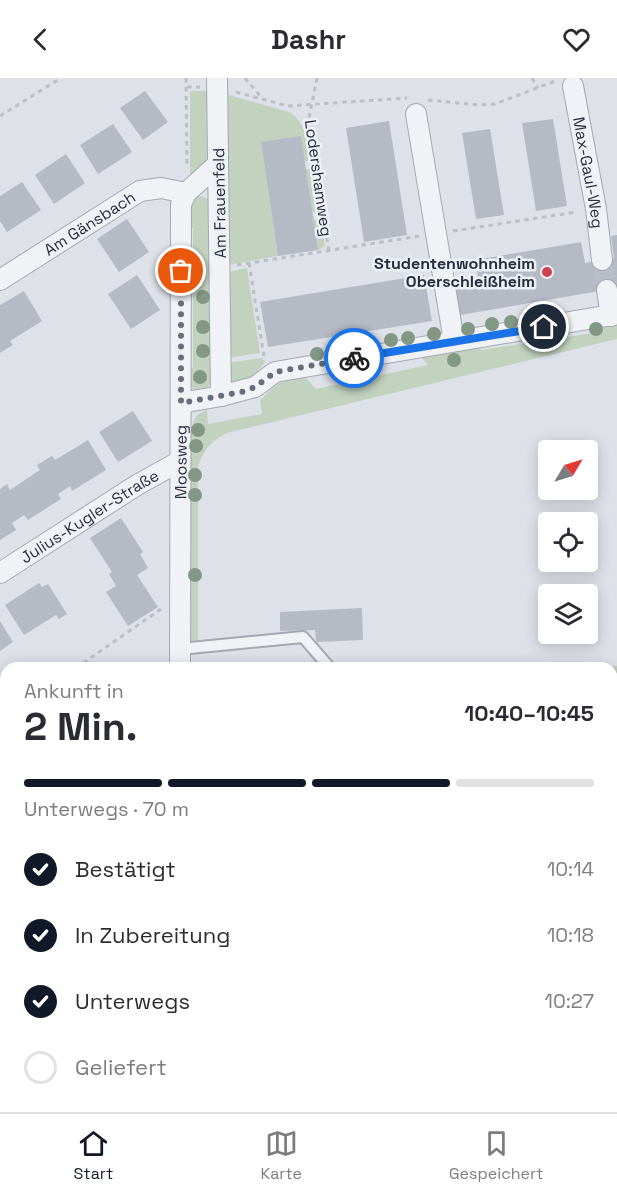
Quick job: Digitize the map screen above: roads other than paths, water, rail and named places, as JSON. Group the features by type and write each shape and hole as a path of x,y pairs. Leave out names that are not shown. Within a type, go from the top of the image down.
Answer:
{"street":[{"name":"Max-Gaul-Weg","path":"568,82 596,209 602,260"},
{"name":"Am Frauenfeld","path":"217,83 221,396"},
{"path":"418,104 454,341"},
{"path":"186,193 217,165"},
{"name":"Am Gänsbach","path":"0,280 140,191 161,188 186,193"},
{"name":"Moosweg","path":"180,658 181,204 186,193"},
{"path":"181,403 255,387 275,372 614,315 607,290"},
{"name":"Julius-Kugler-Straße","path":"0,573 137,485 180,461"}],"lane":[{"path":"180,658 303,637 325,662"}],"tunnel":[{"path":"602,260 607,290"}],"place":[{"name":"Studentenwohnheim Oberschleißheim","path":"547,272"}]}
